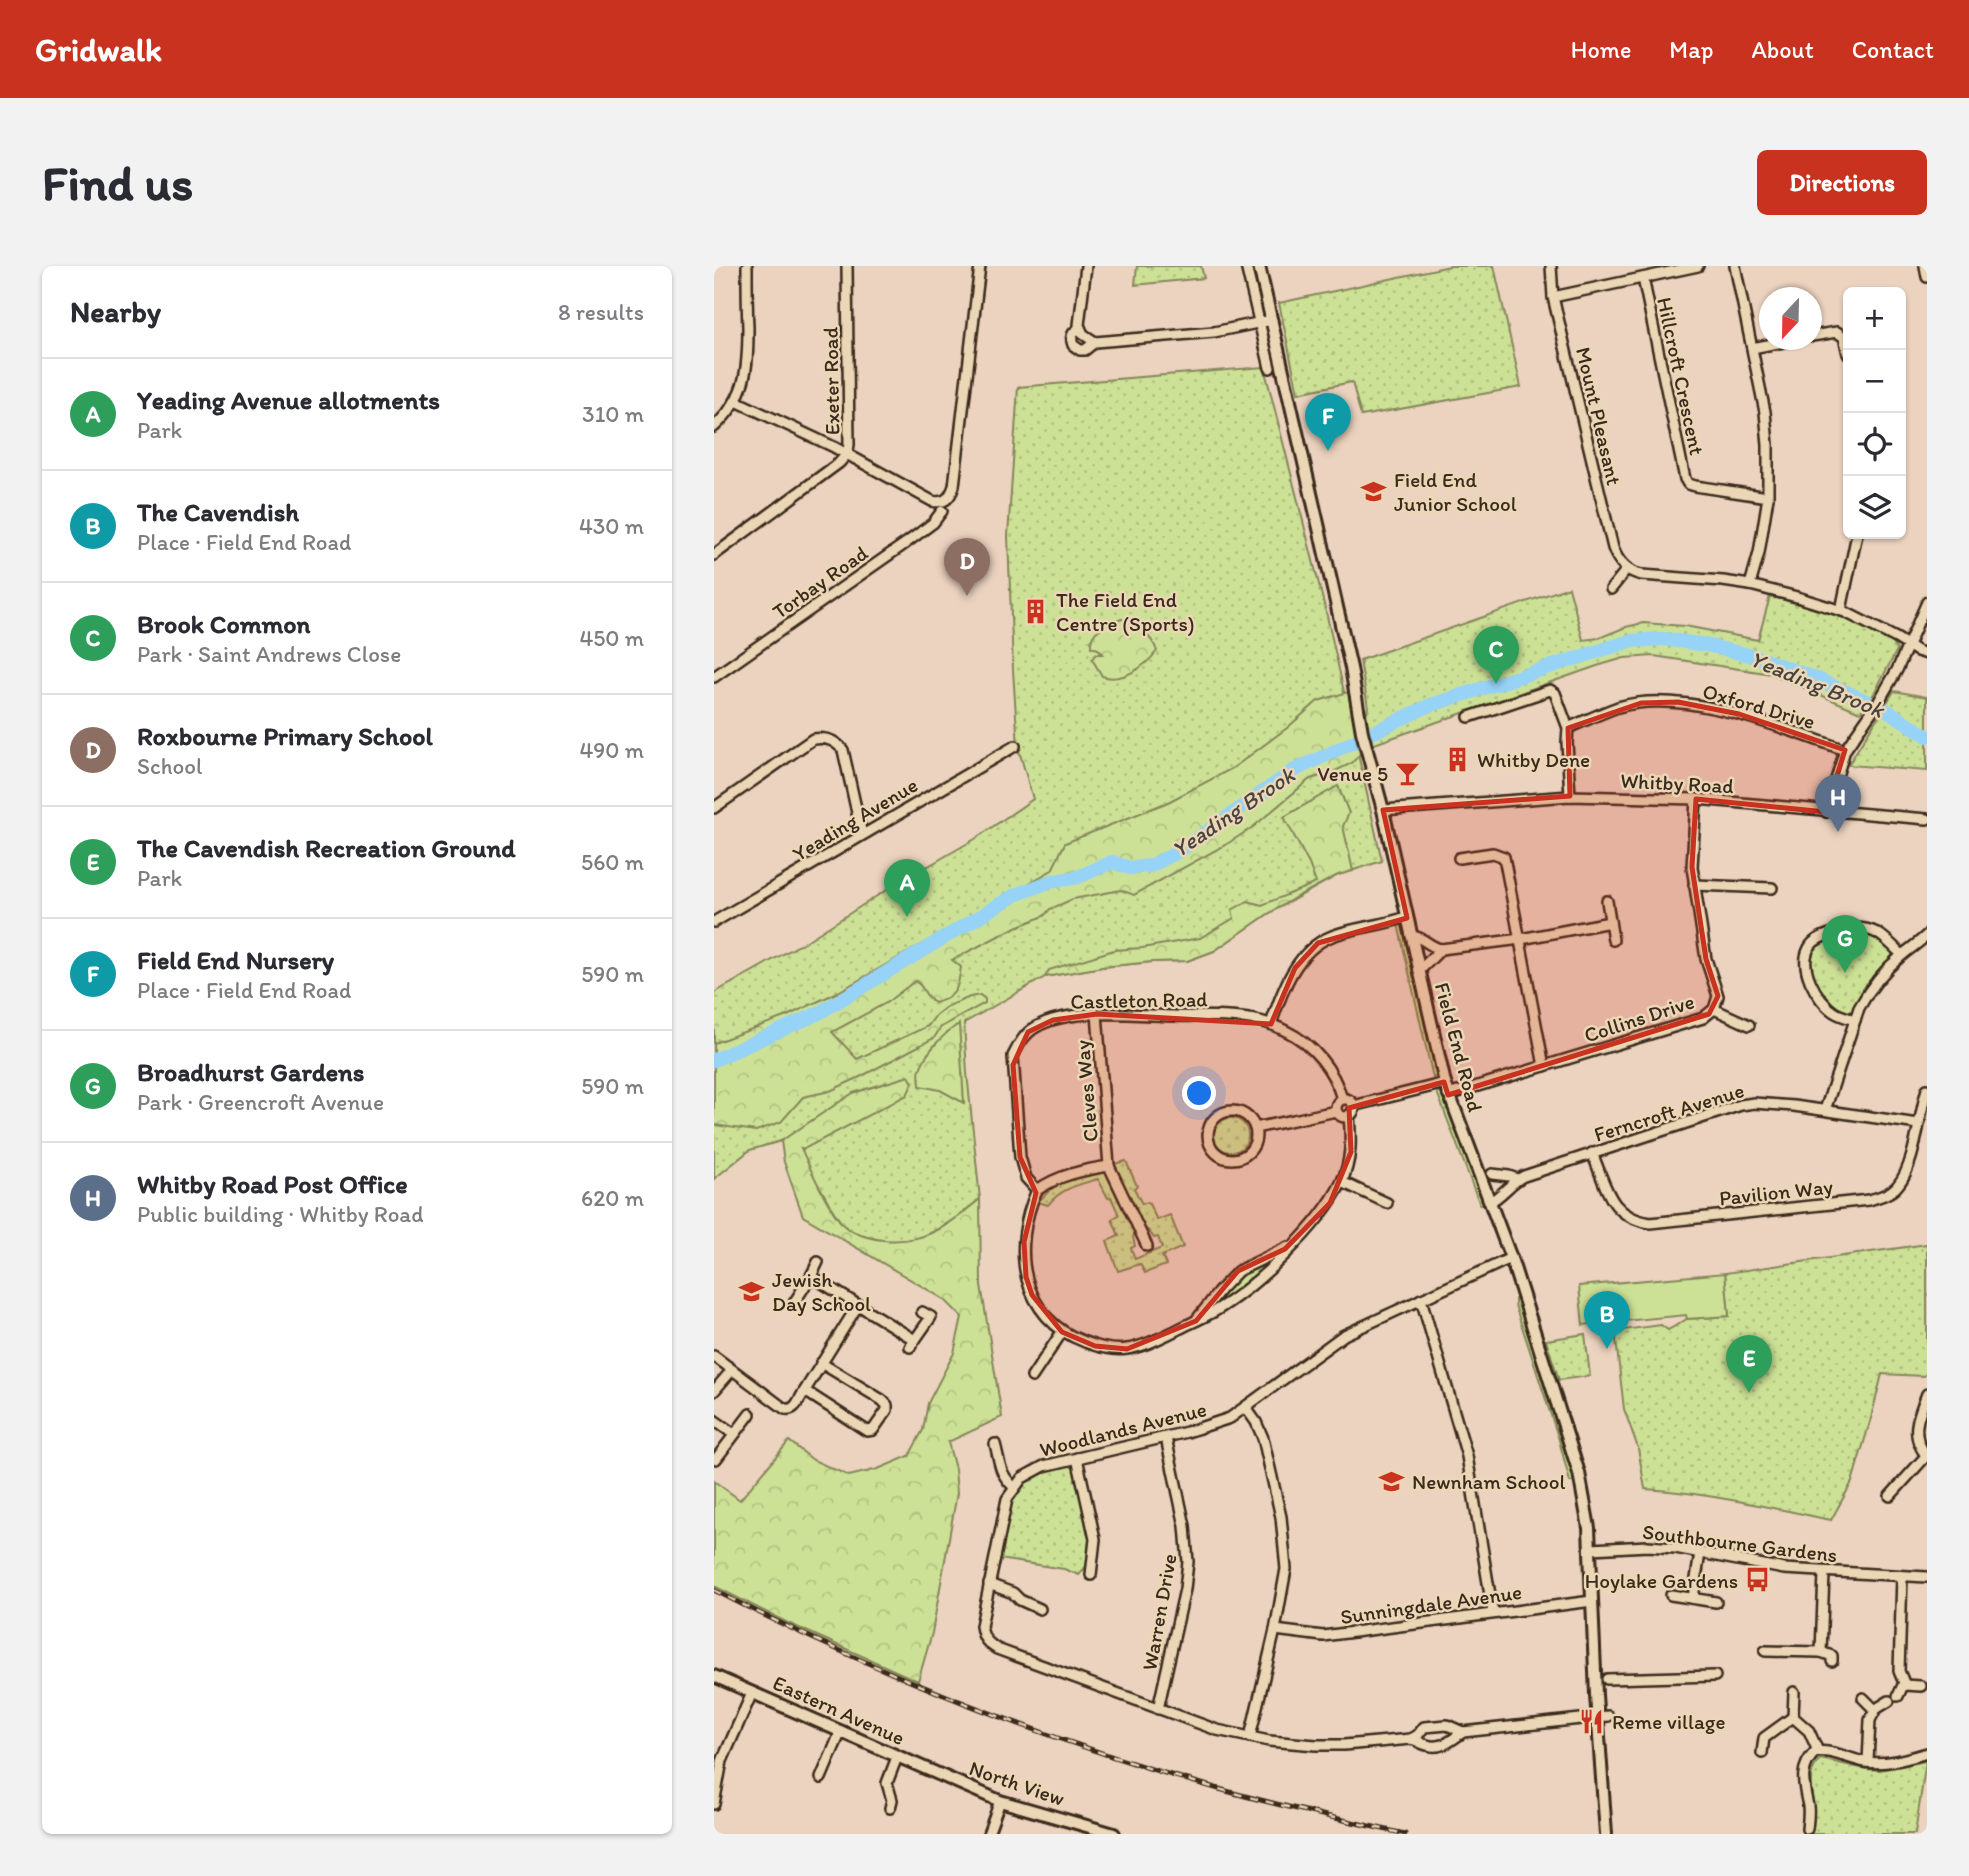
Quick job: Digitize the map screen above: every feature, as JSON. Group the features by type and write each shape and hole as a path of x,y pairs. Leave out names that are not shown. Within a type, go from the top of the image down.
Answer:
{"street":[{"path":"714,427 732,409 745,377 748,359 747,266"},
{"name":"Exeter Road","path":"714,555 839,463 847,454 847,266"},
{"name":"Torbay Road","path":"714,677 933,523 954,485 980,266"},
{"path":"1086,266 1080,328 1083,334 1095,342"},
{"path":"1246,266 1270,368"},
{"name":"Field End Road","path":"1259,266 1351,668 1363,736 1383,810 1448,1095 1511,1258 1579,1473 1591,1549 1592,1601 1603,1716 1606,1834"},
{"name":"Mount Pleasant","path":"1551,266 1553,298 1613,548 1616,558 1627,569"},
{"path":"1553,298 1698,266"},
{"path":"1735,266 1765,412 1769,445 1768,497 1751,585"},
{"path":"1925,266 1927,277"},
{"name":"Hillcroft Crescent","path":"1643,278 1687,485 1768,497"},
{"path":"1080,328 1073,332 1073,345 1085,350 1095,342 1214,332 1272,320"},
{"path":"1822,334 1837,332 1844,338 1847,350"},
{"path":"1752,348 1759,347"},
{"path":"736,401 847,454 943,506"},
{"path":"1841,610 1856,539"},
{"path":"1611,589 1627,569 1642,575 1751,585 1841,610 1909,647 1927,653"},
{"path":"1826,812 1845,750 1879,701 1909,647 1927,602"},
{"path":"1469,717 1550,690 1555,693 1568,728 1570,796"},
{"name":"Oxford Drive","path":"1568,728 1619,707 1678,702 1739,714 1845,750"},
{"path":"714,808 813,739 822,738 838,744 844,750 862,835"},
{"name":"Yeading Avenue","path":"714,922 1015,746"},
{"name":"Whitby Road","path":"1383,810 1570,796 1696,799 1927,819"},
{"name":"Collins Drive","path":"1448,1095 1703,1018 1714,1009 1718,996 1706,959 1692,867 1696,799"},
{"path":"1459,858 1493,853 1504,857 1544,1066"},
{"path":"1694,885 1773,888"},
{"path":"1607,901 1613,940"},
{"path":"1271,1024 1295,968 1318,943 1333,936 1406,916"},
{"path":"1411,936 1417,936 1441,949 1521,939 1610,922"},
{"path":"1855,1020 1836,1013 1823,1003 1816,992 1806,967 1810,946 1831,933 1862,927 1879,934 1902,955"},
{"path":"1825,1110 1859,1008 1880,975 1927,935"},
{"path":"1419,971 1441,949"},
{"path":"1714,1009 1749,1025"},
{"name":"Castleton Road","path":"1037,1190 1026,1178 1020,1157 1013,1056 1024,1038 1037,1026 1053,1020 1097,1014 1235,1018 1271,1024 1303,1041 1317,1055 1331,1071 1342,1099"},
{"name":"Cleves Way","path":"1097,1014 1109,1166"},
{"path":"1336,1111 1342,1116 1445,1083"},
{"name":"Pavilion Way","path":"1592,1153 1610,1196 1620,1212 1635,1221 1650,1223 1869,1200 1885,1195 1897,1186 1906,1172 1927,1089"},
{"path":"1147,1246 1109,1166 1069,1174 1051,1181 1037,1190 1030,1206 1025,1233 1023,1259 1032,1295 1062,1332 1095,1346 1127,1349 1196,1321 1233,1298 1281,1258 1330,1203 1342,1182 1351,1152 1349,1100 1342,1099 1336,1105 1336,1111"},
{"name":"Ferncroft Avenue","path":"1490,1202 1517,1180 1741,1105 1767,1103 1918,1124"},
{"path":"1255,1128 1336,1111"},
{"path":"1226,1112 1241,1112 1255,1128 1253,1145 1248,1152 1237,1158 1222,1156 1209,1142 1208,1133 1213,1120 1226,1112"},
{"path":"1492,1174 1517,1180"},
{"path":"1342,1182 1387,1203"},
{"path":"1196,1321 1238,1271 1285,1249 1299,1238"},
{"name":"Woodlands Avenue","path":"1014,1487 1032,1471 1044,1466 1213,1426 1246,1408 1344,1335 1511,1258"},
{"path":"794,1303 818,1262"},
{"path":"811,1276 913,1343 931,1317 922,1312"},
{"path":"1420,1299 1467,1456 1493,1613"},
{"path":"714,1356 789,1410 794,1408 858,1305"},
{"path":"1032,1377 1062,1332"},
{"path":"804,1391 867,1431 873,1430 887,1410 887,1405 882,1400 821,1363"},
{"path":"714,1391 732,1370"},
{"path":"1890,1496 1927,1456 1919,1445 1916,1431 1919,1413 1927,1394"},
{"path":"1246,1408 1263,1438 1281,1517 1286,1569 1250,1737"},
{"path":"716,1459 750,1414"},
{"path":"714,1420 734,1434"},
{"name":"Warren Drive","path":"1158,1709 1185,1589 1188,1562 1185,1526 1166,1438"},
{"path":"995,1444 1001,1473 1014,1487 1007,1499 981,1626 986,1642 1217,1730 1269,1741 1344,1745 1417,1739 1427,1746 1450,1742 1463,1732"},
{"path":"1077,1458 1095,1539 1091,1575"},
{"name":"Southbourne Gardens","path":"1591,1549 1648,1546 1675,1548 1755,1565 1824,1573 1927,1577"},
{"path":"1693,1598 1700,1553"},
{"path":"1821,1652 1824,1573"},
{"path":"1902,1576 1899,1671 1904,1685"},
{"path":"989,1584 1013,1593 1020,1600 1040,1609"},
{"path":"1671,1595 1716,1602"},
{"name":"Sunningdale Avenue","path":"1275,1630 1324,1636 1592,1601"},
{"path":"1765,1651 1821,1652 1832,1656 1832,1661"},
{"name":"Eastern Avenue","path":"714,1676 948,1779"},
{"path":"1608,1679 1715,1676"},
{"path":"1904,1685 1921,1686"},
{"path":"1868,1762 1870,1720 1875,1710 1893,1699 1904,1685"},
{"path":"1793,1717 1794,1692"},
{"path":"714,1804 722,1762 752,1693"},
{"path":"1863,1698 1875,1710"},
{"path":"1411,1739 1424,1727 1430,1726 1447,1725 1463,1732 1603,1716"},
{"path":"1793,1717 1809,1731 1818,1751"},
{"path":"1762,1753 1764,1738 1793,1717"},
{"path":"821,1778 841,1731"},
{"path":"1807,1829 1804,1773 1809,1759 1818,1751 1868,1762 1893,1762 1927,1753"},
{"path":"890,1808 892,1800 887,1783 897,1756"},
{"name":"North View","path":"948,1779 1000,1801 1114,1834"},
{"path":"988,1834 1000,1801"}],"highlighted area":[{"path":"1678,702 1739,714 1845,750 1826,812 1696,799 1692,867 1706,959 1718,996 1709,1014 1448,1095 1444,1082 1349,1108 1351,1152 1330,1203 1285,1249 1238,1271 1196,1321 1127,1349 1095,1346 1062,1332 1032,1295 1026,1277 1024,1242 1036,1193 1020,1157 1013,1065 1028,1032 1053,1020 1097,1014 1271,1024 1295,968 1318,943 1407,918 1383,810 1570,796 1568,728 1641,703"}],"green space":[{"path":"1137,266 1201,266 1204,278 1135,285"},
{"path":"1450,266 1494,266 1521,387 1361,416 1352,382 1298,393 1279,303"},
{"path":"1264,367 1327,616 1382,861 1338,875 1268,914 1214,951 1187,961 1102,967 1045,977 964,1023 980,1199 954,1219 926,1235 897,1241 881,1240 849,1229 837,1217 810,1174 781,1141 750,1150 714,1179 714,993 808,940 880,894 975,839 1033,799 1018,747 1008,536 1018,387"},
{"path":"1569,587 1583,640 1599,638 1643,623 1685,626 1758,640 1770,596 1859,624 1892,641 1897,650 1871,699 1860,712 1772,674 1654,656 1624,658 1366,747 1362,732 1368,707 1360,660"},
{"path":"1122,619 1143,631 1152,640 1157,651 1133,672 1110,678 1102,676 1092,659 1096,654 1103,654 1091,647 1091,641 1100,628"},
{"path":"1894,691 1927,697 1927,771 1848,765"},
{"path":"1348,692 1360,754 1352,763 1310,779 1253,827 1134,895 1121,890 1073,899 1050,909 1044,916 1014,928 952,960 961,967 955,991 948,998 935,1003 915,981 886,1003 832,1032 857,1059 928,1026 946,1007 970,997 980,995 985,999 985,1003 941,1027 934,1038 830,1091 803,1097 781,1122 756,1131 714,1125 714,1043 787,1016 838,992 1052,870 1065,843 1168,802 1233,768 1318,701"},
{"path":"1338,786 1349,813 1343,826 1353,871 1338,875 1296,897 1214,951 1187,961 1102,967 1045,977 1049,970 1114,950 1200,938 1234,918 1232,910 1248,901 1262,905 1316,883 1284,817"},
{"path":"1403,922 1438,1075 1433,1078 1398,924"},
{"path":"1859,932 1878,939 1893,953 1887,964 1866,987 1854,1011 1846,1012 1831,1005 1818,990 1809,962 1815,949 1825,940"},
{"path":"959,1024 964,1103 940,1090 920,1086 919,1078 920,1069 931,1050"},
{"path":"909,1076 913,1083 907,1095 804,1149 801,1148 835,1214 847,1228 864,1236 898,1240 924,1236 946,1225 980,1199 981,1285 1002,1417 948,1442 955,1469 957,1493 932,1633 918,1681 788,1623 714,1586 714,1481 740,1500 789,1441 813,1460 849,1476 878,1469 909,1456 923,1430 928,1403 954,1353 962,1317 945,1300 803,1216 784,1162 781,1141 853,1093"},
{"path":"1443,1091 1484,1204 1480,1205 1437,1092"},
{"path":"1231,1118 1243,1123 1248,1135 1243,1147 1231,1152 1219,1147 1214,1135 1219,1123"},
{"path":"1126,1161 1142,1204 1148,1202 1157,1220 1170,1215 1183,1247 1162,1256 1166,1265 1145,1273 1140,1264 1118,1271 1107,1241 1119,1236 1112,1219 1119,1215 1111,1197 1108,1198 1098,1179 1064,1191 1048,1205 1038,1202 1060,1183 1106,1171 1119,1192 1135,1232 1135,1246 1131,1248 1135,1259 1162,1248 1158,1237 1154,1238 1148,1230 1142,1228 1114,1164"},
{"path":"1927,1244 1927,1373 1924,1376 1882,1374 1852,1482 1831,1520 1715,1497 1645,1489 1638,1448 1624,1409 1615,1331 1661,1325 1668,1330 1687,1319 1729,1316 1725,1273"},
{"path":"1275,1258 1221,1305 1209,1310 1238,1275"},
{"path":"1725,1273 1729,1316 1687,1319 1686,1315 1583,1325 1579,1286"},
{"path":"1519,1297 1577,1482 1570,1482 1515,1305 1515,1299"},
{"path":"1585,1334 1590,1376 1559,1380 1546,1340"},
{"path":"1067,1465 1075,1468 1077,1472 1091,1536 1088,1564 1079,1575 1064,1569 999,1559 1009,1509 1020,1487 1040,1471"},
{"path":"1820,1759 1880,1770 1926,1761 1915,1834 1811,1834 1811,1777"}],"waterway":[{"name":"Yeading Brook","path":"714,1060 819,1013 1015,895 1049,882 1078,877 1112,862 1130,868 1150,866 1178,852 1293,771 1428,706 1630,641 1664,639 1757,657 1815,678 1890,712 1927,736"}],"railway":[{"path":"714,1590 835,1649 898,1676 1090,1749 1219,1789 1405,1834"}],"place":[{"name":"Field End Nursery","path":"1328,451"},
{"name":"Field End Junior School","path":"1374,491"},
{"name":"Roxbourne Primary School","path":"967,596"},
{"name":"The Field End Centre (Sports)","path":"1036,611"},
{"name":"Brook Common","path":"1496,684"},
{"name":"Whitby Dene","path":"1457,759"},
{"name":"Venue 5","path":"1408,773"},
{"name":"Whitby Road Post Office","path":"1838,832"},
{"name":"Yeading Avenue allotments","path":"907,917"},
{"name":"Broadhurst Gardens","path":"1845,973"},
{"name":"Jewish Day School","path":"752,1291"},
{"name":"The Cavendish","path":"1607,1349"},
{"name":"The Cavendish Recreation Ground","path":"1749,1393"},
{"name":"Newnham School","path":"1392,1481"},
{"name":"Hoylake Gardens","path":"1758,1580"},
{"name":"Reme village","path":"1592,1721"}]}
